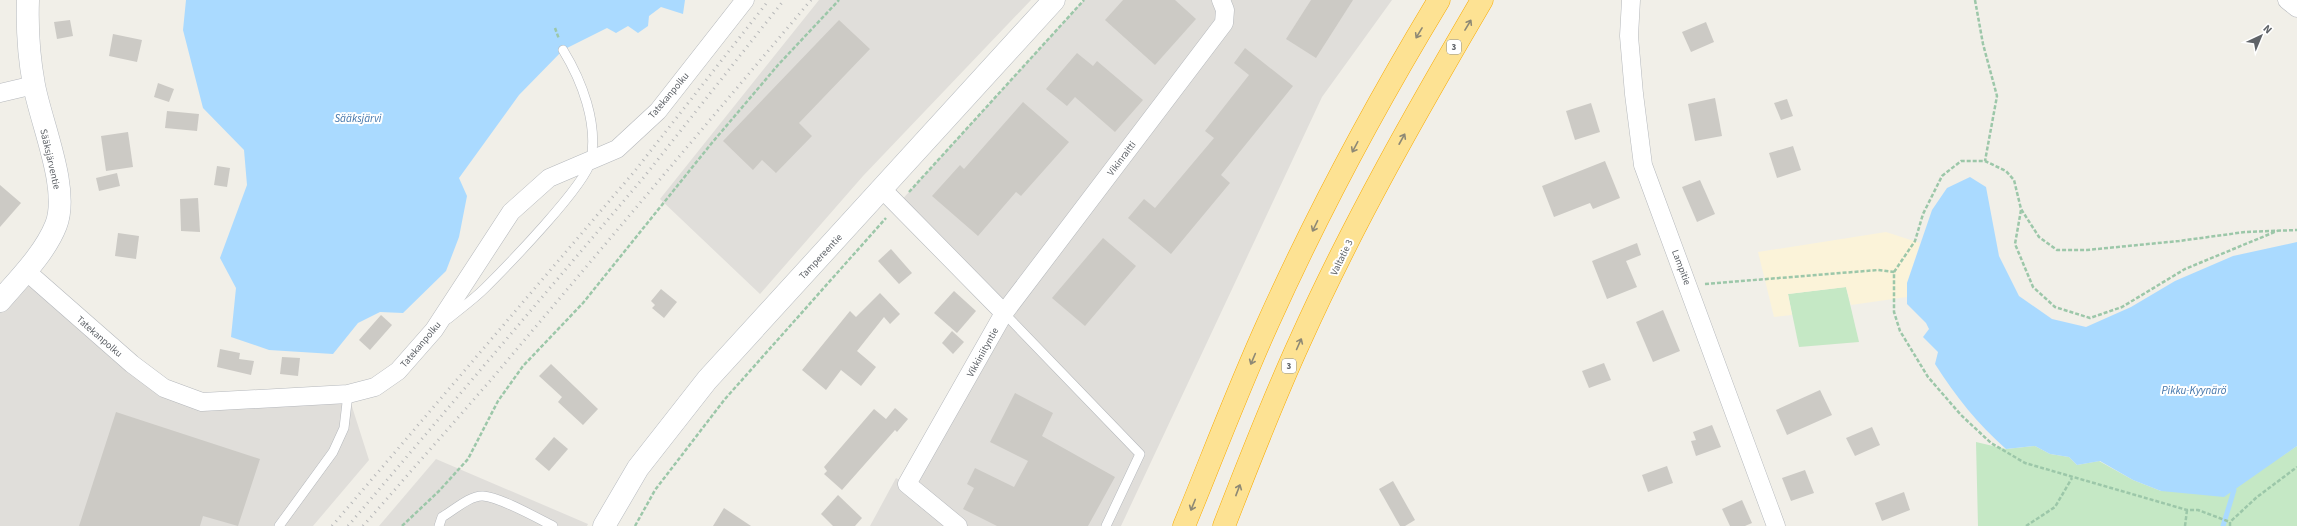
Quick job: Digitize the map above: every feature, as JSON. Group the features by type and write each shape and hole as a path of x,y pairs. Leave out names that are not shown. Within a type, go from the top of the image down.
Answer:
{"highway":[{"path":"1184,526 1268,323 1332,191 1395,73 1439,0"},
{"name":"Valtatie 3","path":"1224,526 1300,341 1363,210 1426,95 1482,0"}],"main road":[{"name":"Sääksjärventie","path":"0,301 26,270 56,225 59,210 59,192 56,173 34,85 27,19 28,0"},
{"name":"Tampereentie","path":"604,526 638,468 688,402 1054,0"}],"street":[{"name":"Tatekanpolku","path":"26,270 132,364 164,388 202,402 348,394 375,386 398,371 434,330 511,212 549,178 617,149 658,111 745,0"},
{"name":"Vikinraitti","path":"1004,313 1224,23 1225,10 1221,0"},
{"name":"Lampitie","path":"1632,0 1629,36 1634,94 1643,165 1776,526"},
{"path":"2287,0 2297,8"},
{"path":"0,93 34,85"},
{"path":"882,189 1004,313"},
{"name":"Vikkiniityntie","path":"958,526 907,484 1004,313"}],"lane":[{"path":"434,330 485,288 576,188 591,161 592,130 578,75 563,50"},
{"path":"1004,313 1140,454 1106,526"},
{"path":"279,526 333,452 344,428 348,394"},
{"path":"439,526 442,517 470,500 483,496 516,507 552,526"}],"path":[{"path":"402,526 439,491 468,459 498,400 523,366 583,303 715,138 778,65 839,0"},
{"path":"635,526 655,490 720,405 898,204 1084,0"},
{"path":"1975,0 1983,44 1997,96 1985,162"},
{"path":"2230,522 2198,510 2186,510 2072,478 2025,463 1991,443 1961,415 1928,377 1900,331 1894,312 1894,272 1915,241 1923,214 1942,176 1961,161 1985,162 2006,171 2014,180 2021,209 2039,237 2057,250 2087,250 2245,232 2297,230"},
{"path":"2021,209 2016,244 2033,287 2055,307 2090,318 2122,307 2185,269 2279,230"},
{"path":"1688,285 1878,270 1894,272"},
{"path":"2230,526 2230,522 2257,497 2297,467"},
{"path":"2026,526 2055,507 2072,478"},
{"path":"2185,526 2186,510"}],"shaded area":[{"path":"819,0 1031,0 863,176 760,294 660,199"},
{"path":"1084,0 1392,0 1322,97 1121,526 870,526 896,478 906,484 1004,313 898,204"},
{"path":"26,271 132,364 202,402 348,394 369,460 313,526 0,526 0,301"},
{"path":"436,459 588,524 587,526 379,526"}],"green space":[{"path":"1846,287 1859,342 1799,347 1788,294"},
{"path":"1976,442 2006,449 2035,446 2050,454 2069,457 2077,465 2099,461 2133,480 2161,491 2279,458 2297,446 2297,526 1978,526"}],"sand":[{"path":"1886,232 1920,243 1907,283 1907,297 1851,305 1846,287 1788,294 1792,315 1774,317 1758,252"}],"water":[{"name":"Sääksjärvi","path":"186,0 685,0 683,14 661,7 649,16 648,26 638,33 628,26 616,33 607,28 563,50 519,95 459,178 467,196 459,237 446,271 403,313 380,312 358,323 333,354 269,350 231,337 236,288 220,258 247,185 244,150 203,108 183,30"},
{"name":"Pikku-Kyynärö","path":"1970,177 1986,187 1999,256 2019,296 2052,319 2086,327 2131,307 2175,281 2233,256 2297,242 2297,446 2224,497 2161,491 2133,480 2100,461 2077,465 2069,457 2050,454 2035,446 2006,449 1976,419 1959,399 1943,376 1935,364 1938,352 1923,337 1929,329 1926,323 1907,304 1907,283 1932,210 1947,188"}],"building":[{"path":"1123,0 1175,0 1196,19 1155,65 1105,20"},
{"path":"1311,0 1353,0 1316,58 1286,39"},
{"path":"70,20 73,36 57,39 54,22"},
{"path":"839,20 870,49 799,123 812,136 776,173 762,160 753,170 723,141"},
{"path":"1706,22 1714,42 1691,52 1682,32"},
{"path":"113,34 142,40 137,62 109,56"},
{"path":"1245,48 1293,86 1221,175 1230,183 1171,254 1128,218 1144,199 1155,208 1214,138 1205,131 1249,75 1234,63"},
{"path":"1077,53 1093,66 1097,61 1143,100 1115,132 1075,97 1067,106 1046,89"},
{"path":"158,83 174,89 169,102 154,97"},
{"path":"1715,98 1722,136 1695,141 1688,104"},
{"path":"1787,99 1793,116 1781,120 1774,103"},
{"path":"1023,102 1069,142 1021,196 1016,192 978,236 932,196 960,165 964,169"},
{"path":"1591,103 1600,132 1575,140 1566,111"},
{"path":"167,111 199,114 197,131 165,128"},
{"path":"128,132 133,167 106,171 101,136"},
{"path":"1793,146 1801,170 1777,178 1769,153"},
{"path":"1605,161 1620,198 1593,209 1590,203 1554,217 1542,186"},
{"path":"217,166 230,168 227,187 214,185"},
{"path":"117,173 120,186 99,191 96,178"},
{"path":"1700,180 1715,214 1697,222 1682,187"},
{"path":"0,185 21,203 0,227"},
{"path":"198,198 200,232 181,231 180,199"},
{"path":"118,233 139,236 136,259 115,256"},
{"path":"1103,238 1136,266 1085,326 1052,298"},
{"path":"1637,243 1641,255 1626,261 1637,287 1607,299 1592,261"},
{"path":"891,249 912,273 899,284 878,261"},
{"path":"661,289 677,302 664,318 652,308 655,305 651,301"},
{"path":"954,291 976,311 957,333 934,313"},
{"path":"880,293 900,314 890,324 884,317 857,351 876,367 861,386 841,370 826,390 802,370 850,311 856,317"},
{"path":"1663,310 1680,351 1653,362 1636,322"},
{"path":"381,315 392,325 370,350 359,340"},
{"path":"952,331 964,342 953,354 942,343"},
{"path":"220,349 240,353 239,359 254,361 251,375 217,367"},
{"path":"282,357 300,358 298,376 280,374"},
{"path":"1604,363 1611,380 1589,388 1582,371"},
{"path":"551,364 598,409 583,425 558,402 562,397 539,376"},
{"path":"1820,390 1832,415 1787,435 1776,410"},
{"path":"1015,393 1053,413 1042,436 1115,477 1088,526 997,526 963,509 974,488 967,484 975,468 1014,487 1028,461 990,442"},
{"path":"895,408 908,419 897,432 895,430 842,490 824,474 827,471 824,467 874,409 886,419"},
{"path":"116,412 260,459 238,526 203,516 200,526 79,526"},
{"path":"1712,425 1721,447 1696,456 1691,441 1696,440 1693,432"},
{"path":"1872,427 1880,445 1855,456 1846,438"},
{"path":"554,437 568,449 549,471 535,459"},
{"path":"1667,466 1673,483 1648,492 1642,475"},
{"path":"1805,470 1814,493 1791,501 1782,478"},
{"path":"1393,481 1415,520 1405,526 1400,526 1379,489"},
{"path":"1904,492 1910,510 1882,521 1875,503"},
{"path":"838,495 862,518 855,526 833,526 821,514"},
{"path":"1742,500 1752,523 1745,526 1730,526 1722,509"},
{"path":"724,508 751,526 713,526"}],"waterway":[{"path":"2223,526 2234,490"}],"railway":[{"path":"332,526 634,172 769,0"},
{"path":"348,526 644,177 784,0"},
{"path":"363,526 490,381 811,0"}]}
